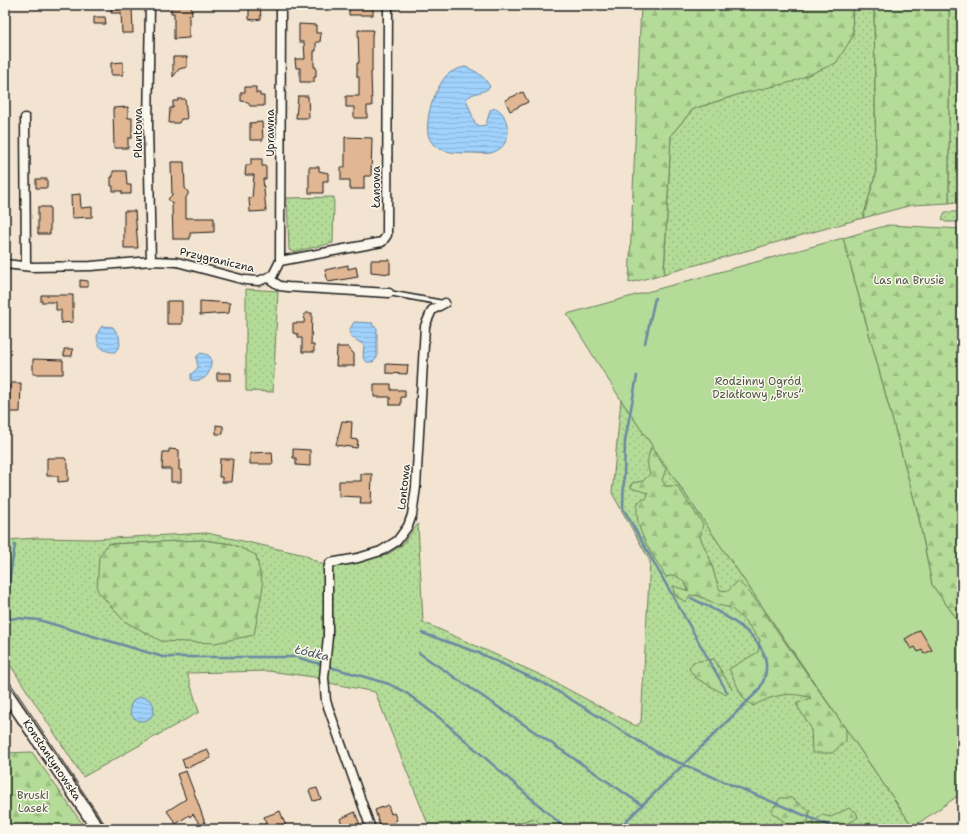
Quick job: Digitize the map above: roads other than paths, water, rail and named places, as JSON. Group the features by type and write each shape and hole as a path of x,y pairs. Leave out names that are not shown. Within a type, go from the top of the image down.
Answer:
{"main road":[{"name":"Konstantynowska","path":"5,691 98,829"}],"street":[{"name":"Plantowa","path":"150,5 148,126 151,261"},
{"name":"Uprawna","path":"280,262 281,5"},
{"name":"Łanowa","path":"280,262 376,244 386,238 388,5"},
{"path":"25,118 26,266"},
{"name":"Przygraniczna","path":"5,264 32,267 91,266 151,261 177,262 245,280 259,281 268,278 280,286 388,293"},
{"path":"268,278 276,270 280,262"},
{"name":"Lontowa","path":"371,829 329,711 325,693 324,678 328,569 330,563 358,558 381,551 397,541 412,515 416,487 425,326 432,310 445,303"}],"lane":[{"name":"Przygraniczna","path":"388,293 445,303"}],"water":[{"path":"465,67 480,74 490,87 484,91 469,96 466,99 475,123 480,126 486,125 490,110 496,108 502,113 508,129 505,143 502,147 490,153 460,153 444,151 433,144 429,138 429,113 432,102 444,78 454,70"},
{"path":"354,322 373,323 372,325 377,328 377,358 373,362 367,362 363,358 364,345 351,337 349,331"},
{"path":"102,326 113,327 119,336 120,345 115,352 110,352 101,348 97,340 97,336"},
{"path":"201,353 208,355 211,358 209,372 201,380 191,380 191,374 198,368 197,356"},
{"path":"142,697 150,701 154,709 150,717 142,721 134,717 130,709 134,701"}],"waterway":[{"path":"645,343 655,298"},
{"path":"637,376 625,441 623,508 727,692"},
{"path":"5,606 15,545"},
{"path":"618,829 758,691 765,674 765,659 759,645 749,633 720,613 691,598"},
{"name":"Łódka","path":"5,620 16,618 39,620 163,657 296,657 389,684 405,692 441,719 566,829"},
{"path":"422,633 479,653 549,686 663,756 837,829"},
{"path":"419,653 642,805"}],"tram line":[{"path":"5,675 108,829"}],"park label":[{"name":"Las na Brusie","path":"909,280"},
{"name":"Rodzinny Ogród Działkowy „Brus”","path":"758,387"},
{"name":"Bruski Lasek","path":"33,801"}]}
